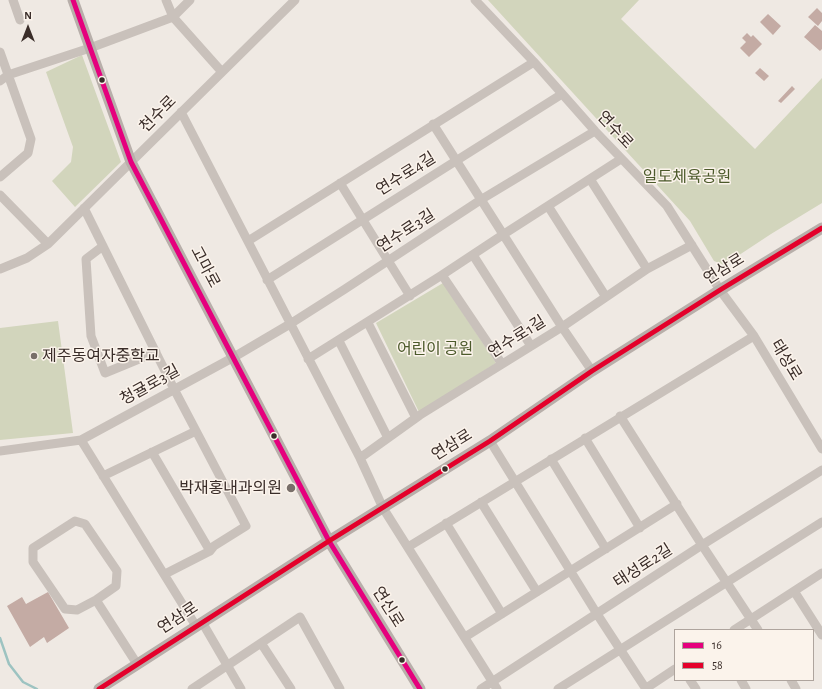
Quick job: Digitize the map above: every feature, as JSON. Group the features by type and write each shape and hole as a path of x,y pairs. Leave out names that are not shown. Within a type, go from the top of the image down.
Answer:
{"main road":[{"name":"고마로","path":"73,0 131,162 329,541"},
{"name":"연삼로","path":"99,689 329,541 490,440 592,371 720,290 822,228"},
{"name":"연신로","path":"329,541 420,689"}],"street":[{"path":"13,0 20,20"},
{"path":"166,0 173,17 222,72"},
{"path":"0,81 8,75 90,48 173,17 190,0"},
{"name":"천수로","path":"0,270 27,258 48,244 295,0"},
{"name":"연수로","path":"475,0 534,62 621,159 667,206 720,290"},
{"path":"0,52 31,140 28,153 0,177"},
{"path":"248,240 534,62"},
{"name":"연수로4길","path":"267,280 562,94"},
{"path":"181,112 360,458 383,508 495,685"},
{"path":"433,124 562,327 592,371"},
{"name":"연수로3길","path":"234,357 290,324 389,261 482,199 595,131"},
{"path":"308,359 368,323 621,159"},
{"path":"590,179 647,269"},
{"path":"340,183 410,296"},
{"path":"0,195 48,244"},
{"path":"548,206 606,297"},
{"path":"84,208 174,389 246,526 214,546 210,551 165,574"},
{"path":"103,246 86,258 91,336 105,373 156,352"},
{"name":"연수로1길","path":"360,458 416,418 562,327 647,269 692,246"},
{"path":"473,255 531,346"},
{"path":"442,275 502,364"},
{"name":"태성로","path":"720,290 754,336 822,449"},
{"path":"368,323 416,418"},
{"path":"408,547 620,416 754,336"},
{"path":"339,341 388,438"},
{"name":"청귤로3길","path":"0,451 81,440 234,357"},
{"path":"620,416 757,629"},
{"path":"103,476 196,431"},
{"path":"585,438 640,528"},
{"path":"81,440 165,574 241,689"},
{"path":"490,440 597,614 646,689 674,670"},
{"path":"152,452 210,551"},
{"path":"551,459 606,549"},
{"name":"태성로2길","path":"481,689 495,685 597,614 702,545 822,470"},
{"path":"480,502 537,592"},
{"path":"465,637 677,504"},
{"path":"75,520 85,524 117,571 116,586 96,600 77,610 65,609 33,562 33,548 75,520"},
{"path":"558,689 822,522"},
{"path":"446,523 502,614"},
{"path":"735,629 822,573"},
{"path":"794,591 822,636"},
{"path":"96,600 137,664"},
{"path":"192,689 300,618 340,689"},
{"path":"261,643 291,689"}],"green space":[{"name":"일도체육공원","path":"488,0 639,0 621,19 755,149 822,78 822,203 724,265 714,261 690,221"},
{"path":"82,55 121,162 75,207 52,181 71,162 73,147 46,72"},
{"name":"어린이 공원","path":"443,283 496,363 419,412 376,323"},
{"name":"제주동여자중학교","path":"58,321 73,433 0,440 0,328"}],"building":[{"path":"817,8 822,13 822,21 818,26 808,17"},
{"path":"768,14 781,26 773,35 760,22"},
{"path":"815,25 822,31 822,49 820,51 804,37"},
{"path":"747,33 751,37 753,35 762,44 749,57 740,48 746,42 742,38"},
{"path":"760,68 769,76 764,81 755,73"},
{"path":"792,86 795,89 781,103 778,101"},
{"path":"48,592 69,628 47,643 44,637 30,647 7,606 22,597 26,604"}],"waterway":[{"path":"0,638 9,664 23,682 37,689"}],"transit line":[{"name":"16","path":"73,0 131,162 329,541 420,689"},
{"name":"58","path":"99,689 329,541 490,441 592,371 720,290 822,228"}],"place":[{"name":"제주동여자중학교","path":"34,356"},
{"name":"박재홍내과의원","path":"291,488"}]}
